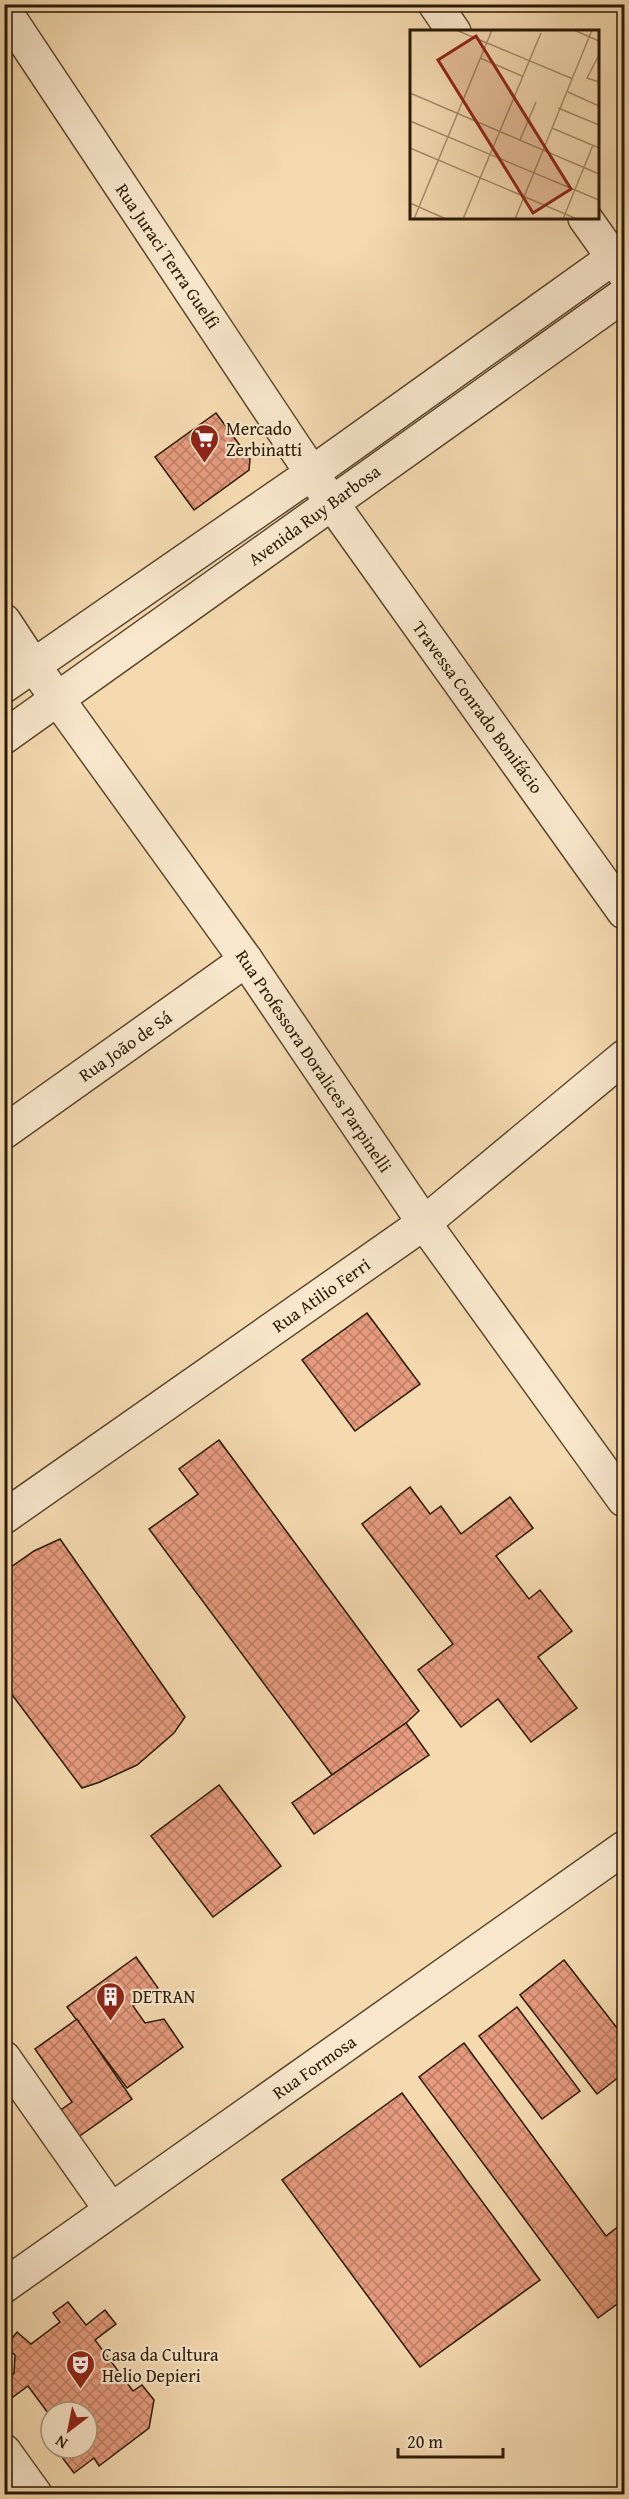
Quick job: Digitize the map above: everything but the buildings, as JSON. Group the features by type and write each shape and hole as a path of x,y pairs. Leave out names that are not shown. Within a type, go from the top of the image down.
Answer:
{"street":[{"path":"435,4 453,30"},
{"name":"Rua Juraci Terra Guelfi","path":"4,10 332,502"},
{"path":"586,219 621,260"},
{"name":"Avenida Ruy Barbosa","path":"4,686 621,260"},
{"name":"Avenida Ruy Barbosa","path":"4,737 624,295"},
{"name":"Travessa Conrado Bonifácio","path":"332,502 624,912"},
{"name":"Rua Professora Doralices Parpinelli","path":"4,621 33,665 246,960 424,1223 624,1500"},
{"name":"Rua João de Sá","path":"4,1132 246,960"},
{"name":"Rua Atilio Ferri","path":"4,1517 424,1223 624,1057"},
{"name":"Rua Formosa","path":"4,2286 624,1848"},
{"path":"4,2058 111,2210"},
{"path":"4,2451 35,2494"}],"place":[{"name":"Mercado Zerbinatti","path":"205,464"},
{"name":"DETRAN","path":"111,2022"},
{"name":"Casa da Cultura Helio Depieri","path":"81,2390"}]}
